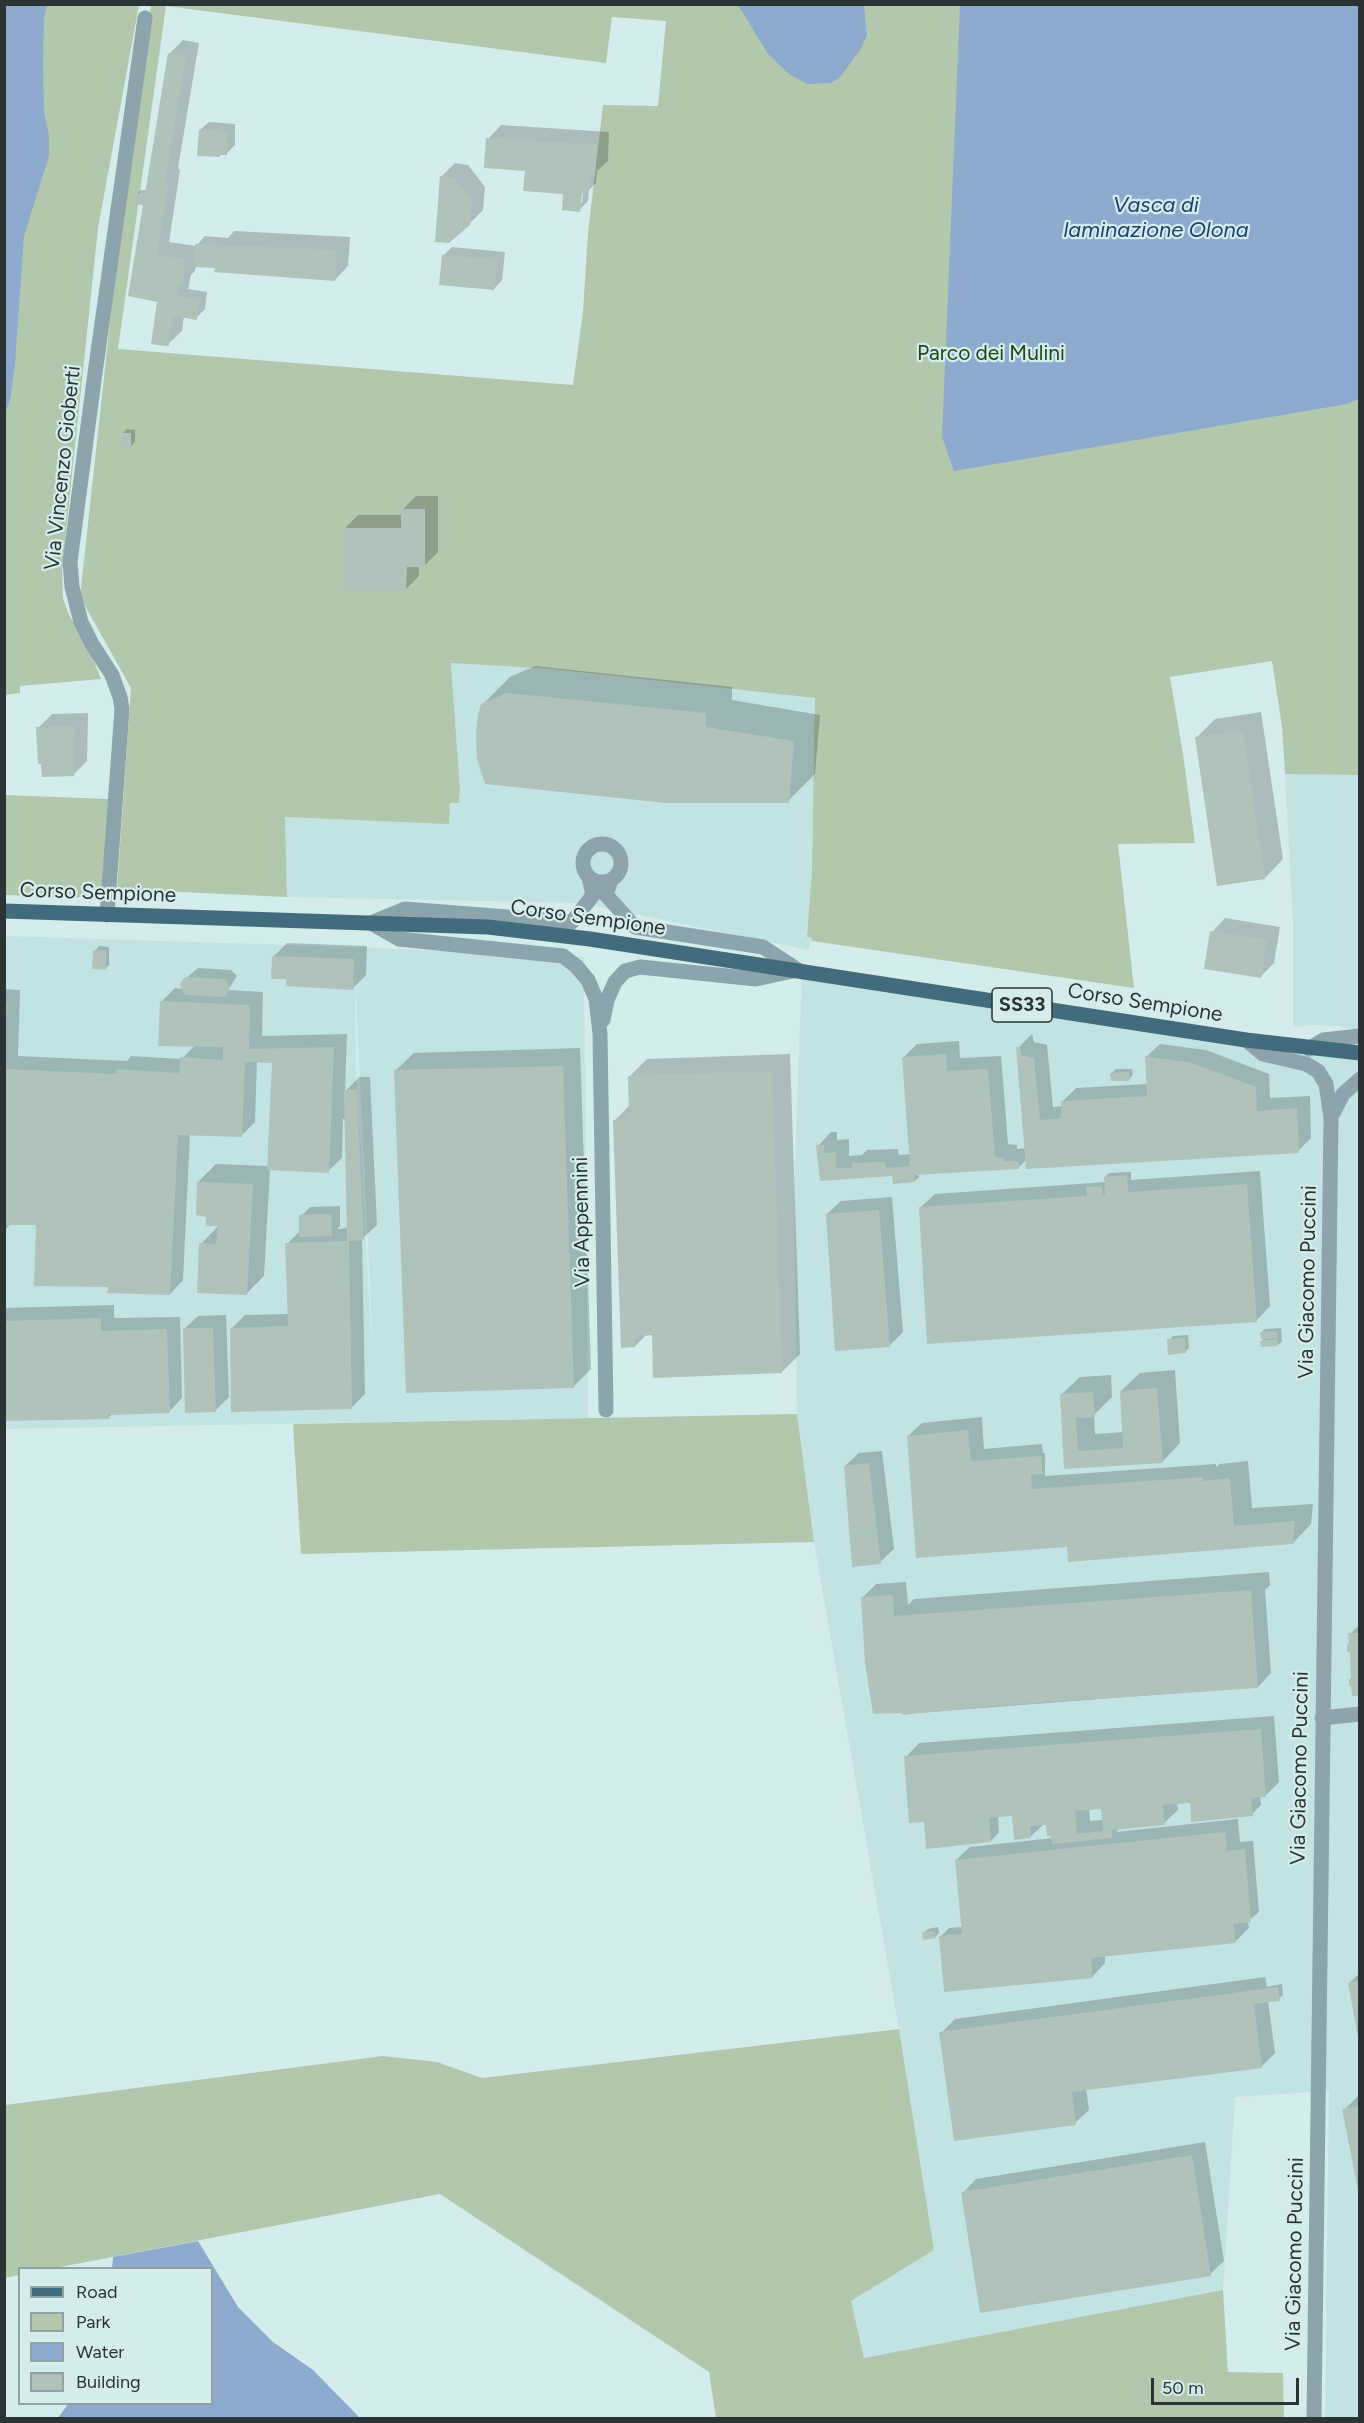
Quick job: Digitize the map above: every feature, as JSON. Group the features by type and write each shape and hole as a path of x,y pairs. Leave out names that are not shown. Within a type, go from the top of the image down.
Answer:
{"main road":[{"name":"Corso Sempione","path":"4,910 488,927 590,939 798,970 1246,1040 1359,1053"}],"street":[{"name":"Via Vincenzo Gioberti","path":"107,915 122,709 112,675 81,622 72,587 70,562 146,18"},
{"name":"Corso Sempione","path":"371,923 405,909 572,922 593,895 590,877 584,866 586,854 595,846 607,844 617,851 621,862 619,873 611,880 606,895 635,927 763,947 798,970"},
{"name":"Corso Sempione","path":"590,877 600,882 611,880"},
{"name":"Via Appennini","path":"371,923 399,939 563,956 588,980 596,999 600,1034 606,1410"},
{"name":"Via Appennini","path":"600,1034 607,1000 615,982 625,970 640,966 756,979 798,970"},
{"name":"Corso Sempione","path":"1309,1049 1323,1040 1359,1036"},
{"name":"Via Giacomo Puccini","path":"1246,1040 1263,1054 1306,1064 1318,1071 1329,1093 1331,1118 1314,2418"},
{"path":"1331,1118 1342,1094 1359,1079"},
{"path":"1322,1718 1359,1713"}],"shaded area":[{"path":"451,663 551,669 816,698 812,869 807,936 812,937 809,950 580,903 287,897 285,817 449,823 450,803 459,802 460,791"},
{"path":"1285,774 1359,775 1359,1031 1338,1026 1293,1027 1293,921"},
{"path":"5,936 584,957 588,1418 5,1429","holes":["355,977 372,1331 356,1066"]},
{"path":"802,974 1359,1056 1359,2418 1325,2418 1329,2091 1235,2097 1223,2290 864,2359 851,2301 934,2250 899,2029 814,1542 797,1414 794,1186"}],"green space":[{"path":"5,5 139,5 98,228 62,570 63,598 69,615 89,648 101,679 20,686 20,693 5,695"},
{"name":"Parco dei Mulini","path":"151,5 1359,5 1359,775 1285,774 1282,727 1272,661 1170,677 1195,843 1118,844 1134,988 812,941 811,937 807,937 812,869 815,698 551,669 451,663 460,791 459,803 450,803 449,824 285,817 287,897 117,889 131,688 80,597 116,267","holes":["166,6 606,63 612,17 666,21 658,106 603,105 588,233 583,312 573,385 118,349"]},
{"path":"5,795 108,799 103,887 97,894 75,898 5,895"},
{"path":"797,1414 814,1542 301,1554 293,1424"},
{"path":"899,2029 934,2250 851,2301 864,2358 1223,2290 1228,2372 1283,2373 1284,2418 716,2418 709,2372 440,2194 60,2267 18,2267 18,2275 5,2278 5,2105 383,2056 437,2062 482,2078"}],"water":[{"path":"5,4 47,5 44,19 43,63 44,112 49,136 49,156 24,236 15,364 10,400 5,413"},
{"path":"738,5 864,5 867,35 860,50 841,76 831,83 807,84 789,74 768,54"},
{"name":"Vasca di laminazione Olona","path":"960,5 1359,5 1359,399 1347,404 954,471 942,437"},
{"path":"198,2241 238,2307 273,2342 313,2370 360,2418 58,2418 67,2405 213,2405 213,2267 112,2267 113,2257"}],"building":[{"path":"168,53 186,56 165,182 168,183 157,255 185,259 182,286 178,286 176,296 199,301 197,320 173,316 169,346 166,346 151,344 157,302 128,296 143,205 134,204 136,193 145,194"},
{"path":"199,130 227,132 227,155 197,156"},
{"path":"486,138 597,145 595,176 590,175 588,193 582,193 580,212 562,210 563,194 523,191 525,171 484,168"},
{"path":"440,176 454,178 472,201 470,225 449,243 435,242"},
{"path":"195,244 337,250 335,281 214,272 215,268 194,267"},
{"path":"442,255 497,260 494,290 439,285"},
{"path":"122,433 131,433 131,448 122,447"},
{"path":"401,509 425,509 425,567 407,567 406,591 342,591 343,528 401,528"},
{"path":"507,693 706,713 706,727 794,741 789,803 666,803 485,784 477,759 478,714 481,704"},
{"path":"75,726 74,776 42,777 41,764 38,764 36,727"},
{"path":"1243,730 1265,879 1217,886 1195,737"},
{"path":"1210,931 1267,940 1261,978 1204,969"},
{"path":"93,950 106,950 106,970 92,969"},
{"path":"272,956 354,959 353,990 286,986 286,979 271,979"},
{"path":"187,977 224,979 228,983 229,991 225,996 219,997 187,995 183,993 180,984"},
{"path":"160,1001 250,1005 249,1049 334,1047 329,1173 267,1170 272,1063 245,1062 242,1137 178,1135 170,1295 107,1293 108,1287 34,1286 36,1225 4,1225 4,1069 117,1074 116,1069 179,1073 180,1057 223,1060 223,1047 158,1046"},
{"path":"4,1003 7,1003 6,1029 4,1029"},
{"path":"1016,1047 1020,1047 1021,1055 1034,1058 1040,1120 1061,1118 1061,1101 1147,1096 1145,1056 1192,1063 1256,1087 1257,1111 1297,1108 1299,1153 1026,1169"},
{"path":"946,1054 947,1071 988,1069 995,1157 1004,1158 1004,1161 1019,1161 1019,1169 914,1175 915,1182 893,1184 892,1176 820,1181 816,1145 824,1145 824,1153 836,1152 836,1168 852,1168 852,1163 885,1162 886,1168 910,1166 902,1057"},
{"path":"563,1066 574,1388 406,1393 394,1070"},
{"path":"772,1071 782,1373 653,1378 652,1335 635,1337 635,1347 621,1348 613,1120 629,1119 628,1076"},
{"path":"1129,1072 1129,1081 1111,1081 1110,1073"},
{"path":"344,1090 357,1090 364,1240 349,1241 352,1409 231,1412 230,1328 288,1326 285,1243 347,1241"},
{"path":"1127,1175 1128,1192 1247,1184 1257,1322 927,1344 919,1207 1087,1196 1086,1187 1102,1186 1102,1195 1105,1195 1104,1177"},
{"path":"197,1182 253,1184 247,1295 197,1293 199,1243 216,1244 218,1226 206,1226 206,1217 196,1215"},
{"path":"879,1210 890,1347 835,1351 826,1214"},
{"path":"331,1214 332,1236 299,1237 299,1215"},
{"path":"101,1318 101,1331 167,1329 170,1413 108,1415 110,1419 4,1421 4,1321"},
{"path":"183,1328 213,1328 216,1412 185,1413"},
{"path":"1277,1331 1278,1338 1261,1339 1260,1332"},
{"path":"1185,1338 1186,1353 1168,1355 1167,1339"},
{"path":"1278,1339 1278,1346 1261,1347 1260,1341"},
{"path":"1157,1388 1163,1463 1064,1469 1060,1394 1093,1392 1095,1417 1076,1418 1078,1451 1123,1448 1120,1391"},
{"path":"968,1430 971,1461 1041,1456 1043,1474 1031,1475 1032,1489 1203,1477 1203,1481 1230,1478 1234,1526 1295,1521 1293,1544 1068,1562 1067,1547 916,1558 907,1436"},
{"path":"869,1463 881,1564 852,1567 844,1466"},
{"path":"1251,1590 1258,1688 994,1706 902,1715 902,1713 873,1714 865,1663 861,1597 893,1595 894,1616"},
{"path":"1348,1633 1359,1633 1359,1696 1352,1696 1351,1686 1349,1686 1349,1679 1351,1679 1350,1652 1347,1652"},
{"path":"1261,1729 1266,1797 1251,1798 1253,1816 1191,1822 1190,1803 1163,1805 1165,1825 1112,1830 1112,1838 1052,1844 1051,1836 1047,1836 1046,1825 1030,1826 1031,1838 1014,1840 1012,1816 989,1818 991,1842 926,1849 924,1822 909,1823 904,1756","holes":["1101,1809 1103,1831 1077,1834 1075,1811"]},
{"path":"1225,1832 1227,1851 1245,1849 1251,1922 1233,1924 1236,1943 1091,1958 1093,1978 944,1992 939,1936 962,1934 955,1860"},
{"path":"935,1931 936,1938 923,1940 922,1932"},
{"path":"1359,1980 1359,2037 1358,2037 1348,1983"},
{"path":"1278,1987 1280,2001 1254,2004 1262,2068 1072,2092 1076,2125 954,2141 939,2032"},
{"path":"1359,2106 1359,2190 1358,2190 1342,2109"},
{"path":"1192,2155 1211,2276 980,2313 961,2192"}]}
